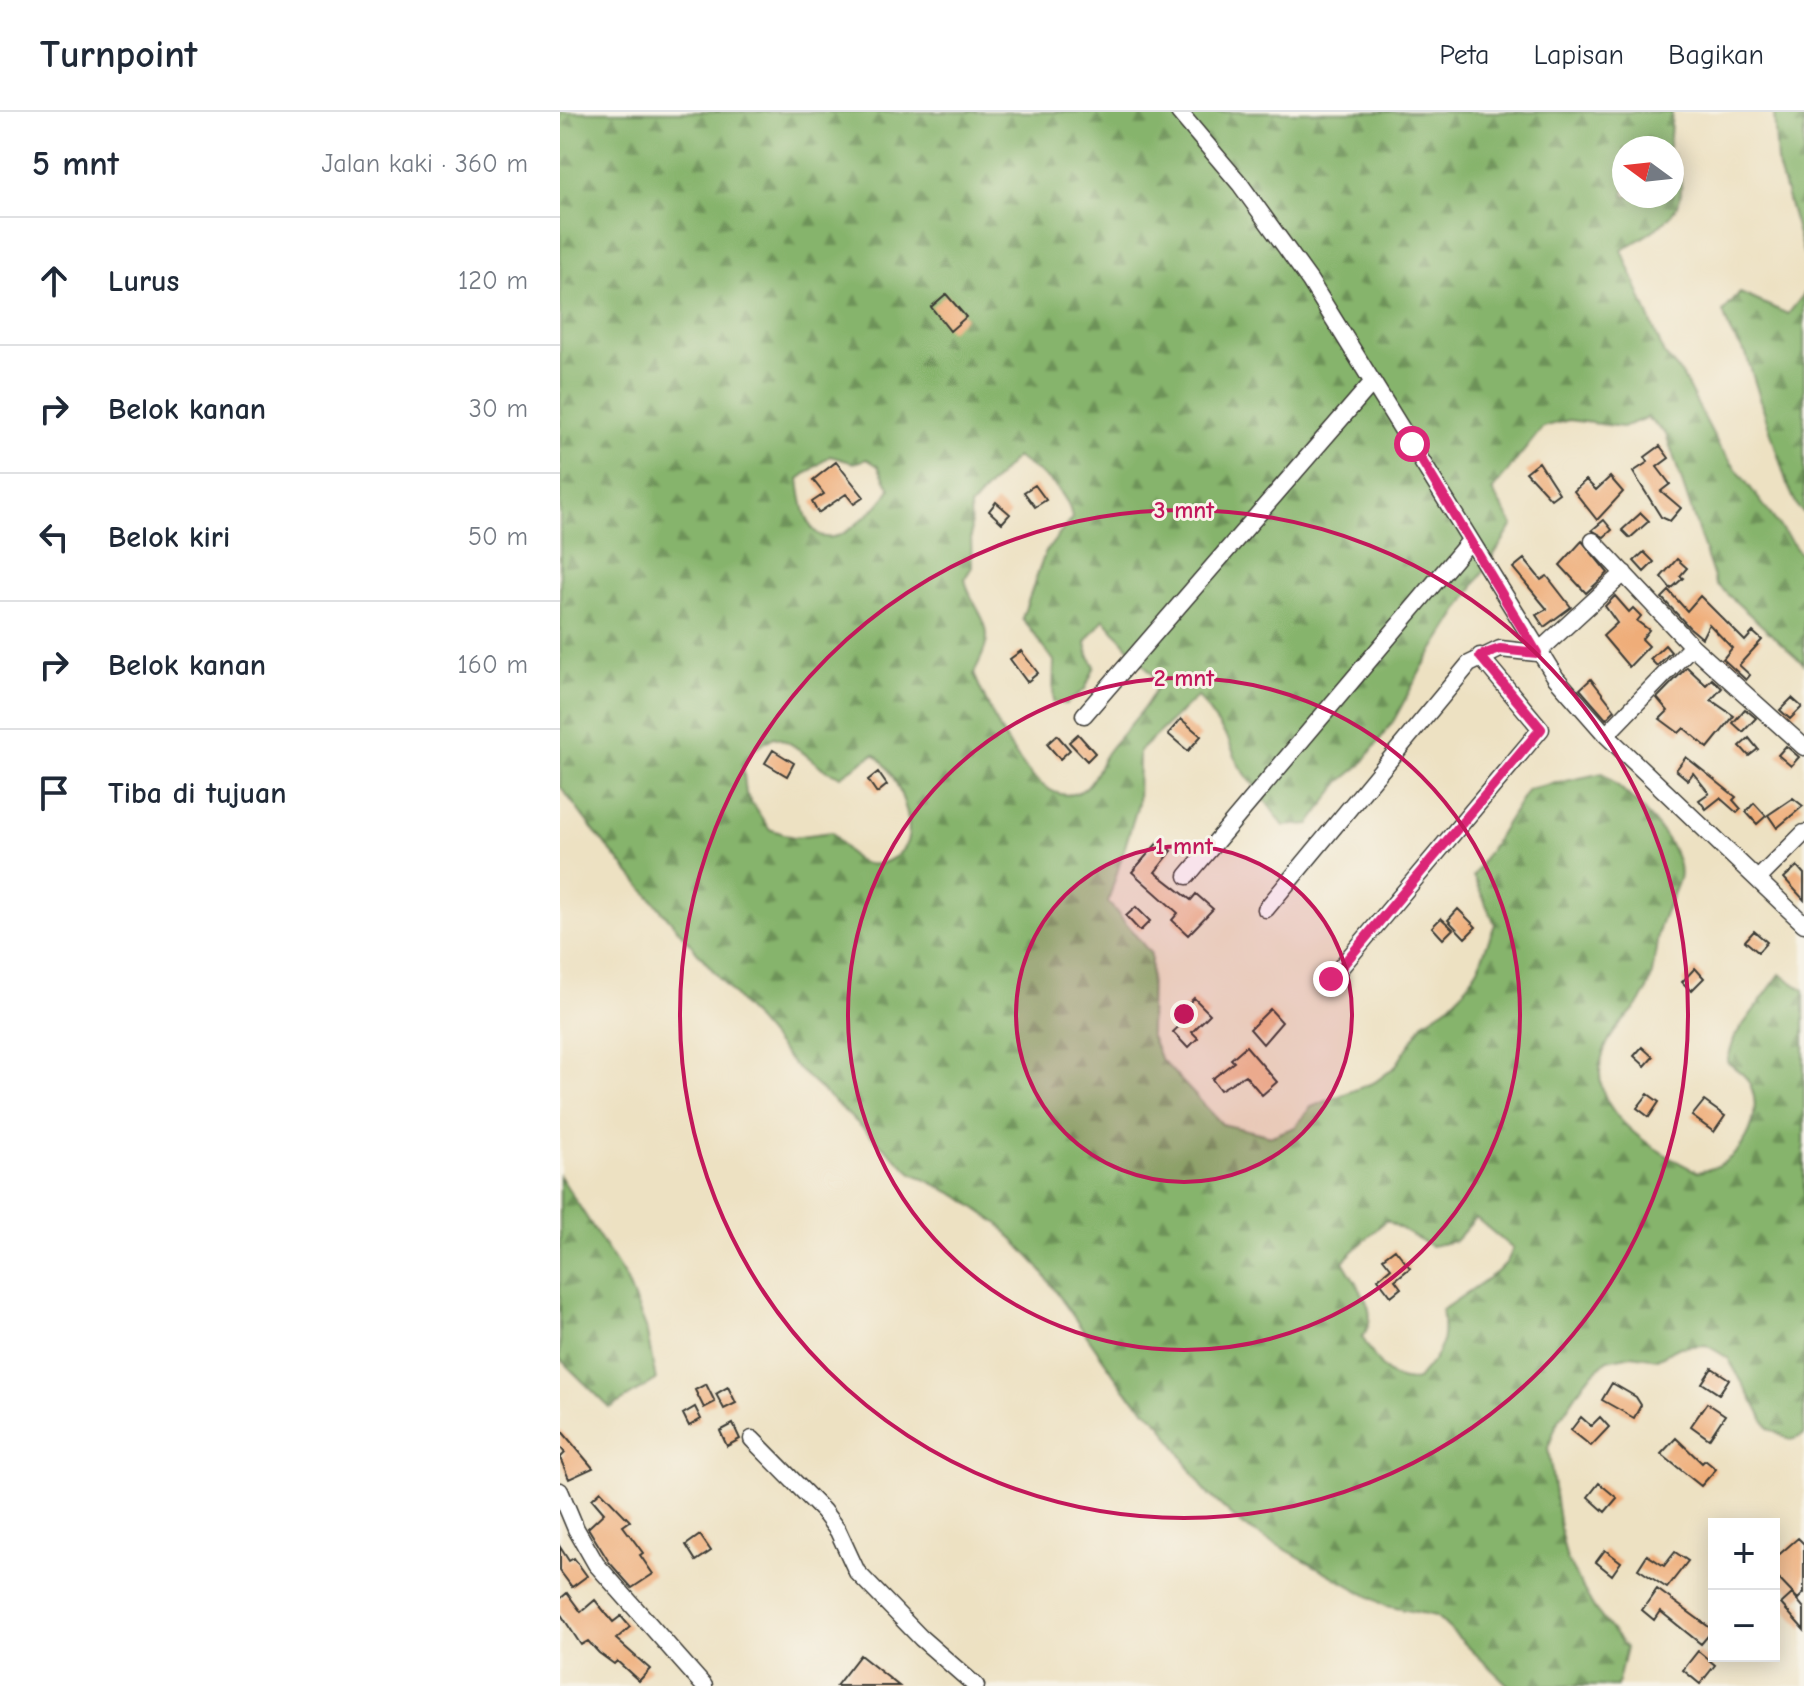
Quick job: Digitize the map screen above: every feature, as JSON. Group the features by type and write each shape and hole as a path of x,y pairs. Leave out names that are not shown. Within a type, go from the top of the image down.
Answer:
{"street":[{"path":"1179,112 1240,184 1310,281 1537,653 1606,735 1804,924"},
{"path":"1084,715 1371,384"},
{"path":"1593,541 1692,646 1804,747"},
{"path":"1187,876 1469,542"},
{"path":"1266,909 1469,664 1480,656 1500,649 1537,653 1624,573"},
{"path":"1606,735 1692,646"},
{"path":"1331,979 1541,729 1480,656"},
{"path":"1758,879 1804,833"},
{"path":"752,1439 823,1511 838,1531 857,1572 921,1638 976,1686"},
{"path":"560,1491 576,1529 596,1564 704,1686"}],"green space":[{"path":"560,112 1672,112 1670,136 1612,136 1612,208 1675,208 1663,223 1622,250 1664,354 1681,373 1719,446 1804,559 1804,664 1716,584 1666,434 1647,418 1622,427 1569,420 1543,427 1492,491 1513,525 1422,668 1394,720 1361,765 1340,782 1310,824 1284,826 1238,764 1228,739 1198,696 1139,751 1138,804 1108,902 1151,954 1150,1034 1160,1058 1222,1124 1272,1136 1295,1127 1311,1107 1375,1082 1395,1067 1424,1022 1447,1007 1464,990 1478,968 1495,924 1473,876 1528,789 1603,773 1653,820 1674,851 1679,865 1679,879 1659,930 1646,993 1610,1038 1600,1066 1602,1087 1610,1106 1623,1123 1659,1151 1698,1172 1716,1167 1731,1157 1746,1138 1754,1114 1752,1089 1746,1078 1727,1062 1735,1036 1780,974 1804,990 1804,1435 1792,1440 1769,1429 1728,1358 1706,1345 1680,1347 1657,1359 1632,1355 1607,1360 1586,1380 1557,1423 1548,1448 1567,1560 1594,1608 1626,1648 1617,1686 1509,1686 1436,1616 1386,1606 1242,1525 1205,1491 1161,1424 1125,1390 1038,1266 1000,1225 960,1197 912,1173 794,1065 597,835 560,786","holes":["830,456 854,463 867,459 878,466 890,489 859,522 832,537 822,536 808,520 799,479","1016,457 1059,490 1072,518 1045,553 1022,618 1054,661 1053,702 1066,704 1085,689 1095,666 1088,655 1086,642 1104,619 1152,674 1157,686 1141,712 1106,755 1090,783 1081,791 1063,794 1046,788 1030,773 1001,731 974,674 987,638 965,578 972,567 970,507","774,737 784,740 823,768 841,776 874,754 881,760 900,792 907,817 908,838 901,852 880,864 864,863 847,851 832,832 793,837 769,829 746,794 743,765 753,750","1476,1218 1513,1249 1507,1262 1442,1310 1440,1348 1417,1380 1390,1374 1362,1337 1368,1327 1369,1308 1343,1261 1386,1220 1431,1246 1455,1241"]},
{"path":"1774,112 1804,112 1804,255 1777,162"},
{"path":"1740,293 1788,314 1804,294 1804,513 1798,508 1787,484 1746,354 1731,334 1723,312"},
{"path":"560,1176 626,1279 646,1328 656,1380 610,1408 560,1359"}],"building":[{"path":"946,294 966,317 950,331 931,307"},
{"path":"1660,446 1669,458 1657,467 1670,484 1661,491 1681,508 1670,521 1661,517 1633,472 1648,462 1645,457"},
{"path":"836,462 864,497 854,504 846,494 818,513 812,502 824,494 813,480"},
{"path":"1539,462 1559,493 1551,499 1526,472"},
{"path":"1610,477 1623,492 1597,520 1574,491 1586,480 1596,490"},
{"path":"1035,485 1046,500 1035,507 1024,492"},
{"path":"996,502 1010,514 1002,523 989,511"},
{"path":"1641,513 1649,521 1630,538 1622,530"},
{"path":"1604,520 1612,530 1604,537 1592,530"},
{"path":"1582,541 1608,573 1586,593 1560,565"},
{"path":"1644,552 1654,562 1644,572 1634,561"},
{"path":"1524,559 1541,580 1547,576 1571,607 1544,627 1536,615 1547,609 1513,568"},
{"path":"1677,559 1687,568 1680,576 1683,578 1671,589 1661,577"},
{"path":"1669,591 1687,611 1700,596 1745,641 1753,632 1762,640 1739,665 1750,675 1746,680 1723,659 1732,648 1709,624 1702,638 1689,627 1662,598"},
{"path":"1615,596 1629,612 1633,608 1641,616 1637,621 1649,630 1642,639 1649,646 1629,667 1603,636 1617,623 1605,606"},
{"path":"1665,645 1671,652 1657,666 1650,659"},
{"path":"1021,651 1038,673 1027,682 1010,659"},
{"path":"1687,667 1706,685 1712,679 1722,688 1711,700 1734,716 1708,748 1684,728 1679,733 1660,719 1668,711 1657,698"},
{"path":"1591,679 1615,710 1606,719 1580,689"},
{"path":"1792,698 1802,707 1790,719 1780,710"},
{"path":"1745,709 1756,718 1743,732 1733,723"},
{"path":"1181,719 1201,736 1188,751 1168,734"},
{"path":"1078,734 1095,753 1087,761 1069,742"},
{"path":"1057,735 1070,750 1060,759 1047,744"},
{"path":"1749,738 1758,749 1749,756 1740,746"},
{"path":"1786,746 1799,757 1791,766 1778,755"},
{"path":"773,750 794,763 787,776 765,763"},
{"path":"1686,757 1736,797 1733,800 1741,809 1737,813 1720,798 1706,809 1699,800 1709,793 1693,773 1688,780 1676,770"},
{"path":"878,772 887,785 877,793 868,780"},
{"path":"1793,798 1803,806 1777,828 1768,815"},
{"path":"1754,803 1766,816 1757,824 1746,812"},
{"path":"1159,841 1172,851 1155,872 1191,900 1196,894 1213,909 1188,935 1172,920 1178,913 1132,872"},
{"path":"1797,866 1804,874 1804,900 1784,878"},
{"path":"1136,907 1150,921 1140,931 1126,916"},
{"path":"1458,909 1476,927 1465,938 1448,920"},
{"path":"1441,918 1453,929 1443,939 1432,927"},
{"path":"1754,931 1767,942 1758,952 1745,941"},
{"path":"1695,968 1704,978 1691,991 1682,982"},
{"path":"1194,998 1210,1014 1192,1032 1198,1038 1188,1048 1173,1032 1188,1018 1181,1011"},
{"path":"1270,1009 1282,1022 1263,1044 1250,1029"},
{"path":"1246,1046 1277,1082 1262,1095 1245,1075 1220,1090 1212,1079 1234,1062 1231,1059"},
{"path":"1642,1047 1653,1057 1645,1066 1634,1056"},
{"path":"1648,1094 1659,1102 1649,1117 1637,1108"},
{"path":"1704,1101 1725,1116 1714,1132 1692,1116"},
{"path":"1395,1249 1410,1268 1395,1280 1401,1288 1391,1296 1378,1279 1391,1268 1383,1258"},
{"path":"1712,1368 1729,1379 1719,1394 1702,1383"},
{"path":"1612,1383 1636,1397 1641,1405 1634,1418 1602,1400"},
{"path":"706,1384 715,1402 704,1408 695,1390"},
{"path":"728,1387 736,1403 724,1409 716,1394"},
{"path":"1707,1403 1725,1415 1709,1439 1691,1426"},
{"path":"695,1407 701,1419 689,1426 683,1414"},
{"path":"1581,1417 1591,1426 1600,1417 1609,1427 1591,1446 1571,1430"},
{"path":"733,1424 740,1439 727,1446 720,1431"},
{"path":"560,1429 593,1468 569,1479 560,1458 565,1453 560,1447"},
{"path":"1676,1438 1702,1463 1705,1460 1716,1469 1701,1486 1661,1454"},
{"path":"1599,1483 1617,1498 1605,1512 1588,1497"},
{"path":"601,1491 630,1521 623,1526 643,1553 640,1555 653,1574 632,1588 609,1562 588,1528 604,1513 592,1499"},
{"path":"700,1535 711,1551 696,1561 686,1545"},
{"path":"1798,1538 1804,1544 1804,1593 1798,1599 1780,1580 1780,1554"},
{"path":"560,1547 569,1561 574,1558 587,1576 572,1587 560,1571"},
{"path":"1605,1550 1621,1562 1612,1575 1596,1562"},
{"path":"1675,1552 1688,1561 1667,1588 1638,1569 1647,1555 1664,1566"},
{"path":"1657,1589 1708,1626 1708,1636 1701,1644 1660,1611 1654,1620 1642,1610"},
{"path":"567,1593 581,1612 595,1600 613,1622 621,1616 630,1627 616,1639 650,1669 639,1681 617,1661 614,1664 599,1653 588,1641 581,1645 560,1613 560,1599"},
{"path":"1792,1594 1804,1608 1804,1630 1781,1604"},
{"path":"1698,1651 1715,1665 1700,1684 1683,1670"},
{"path":"860,1655 899,1686 836,1686"}],"route":[{"path":"1331,979 1541,729 1480,656 1500,649 1537,653 1412,444"}]}
